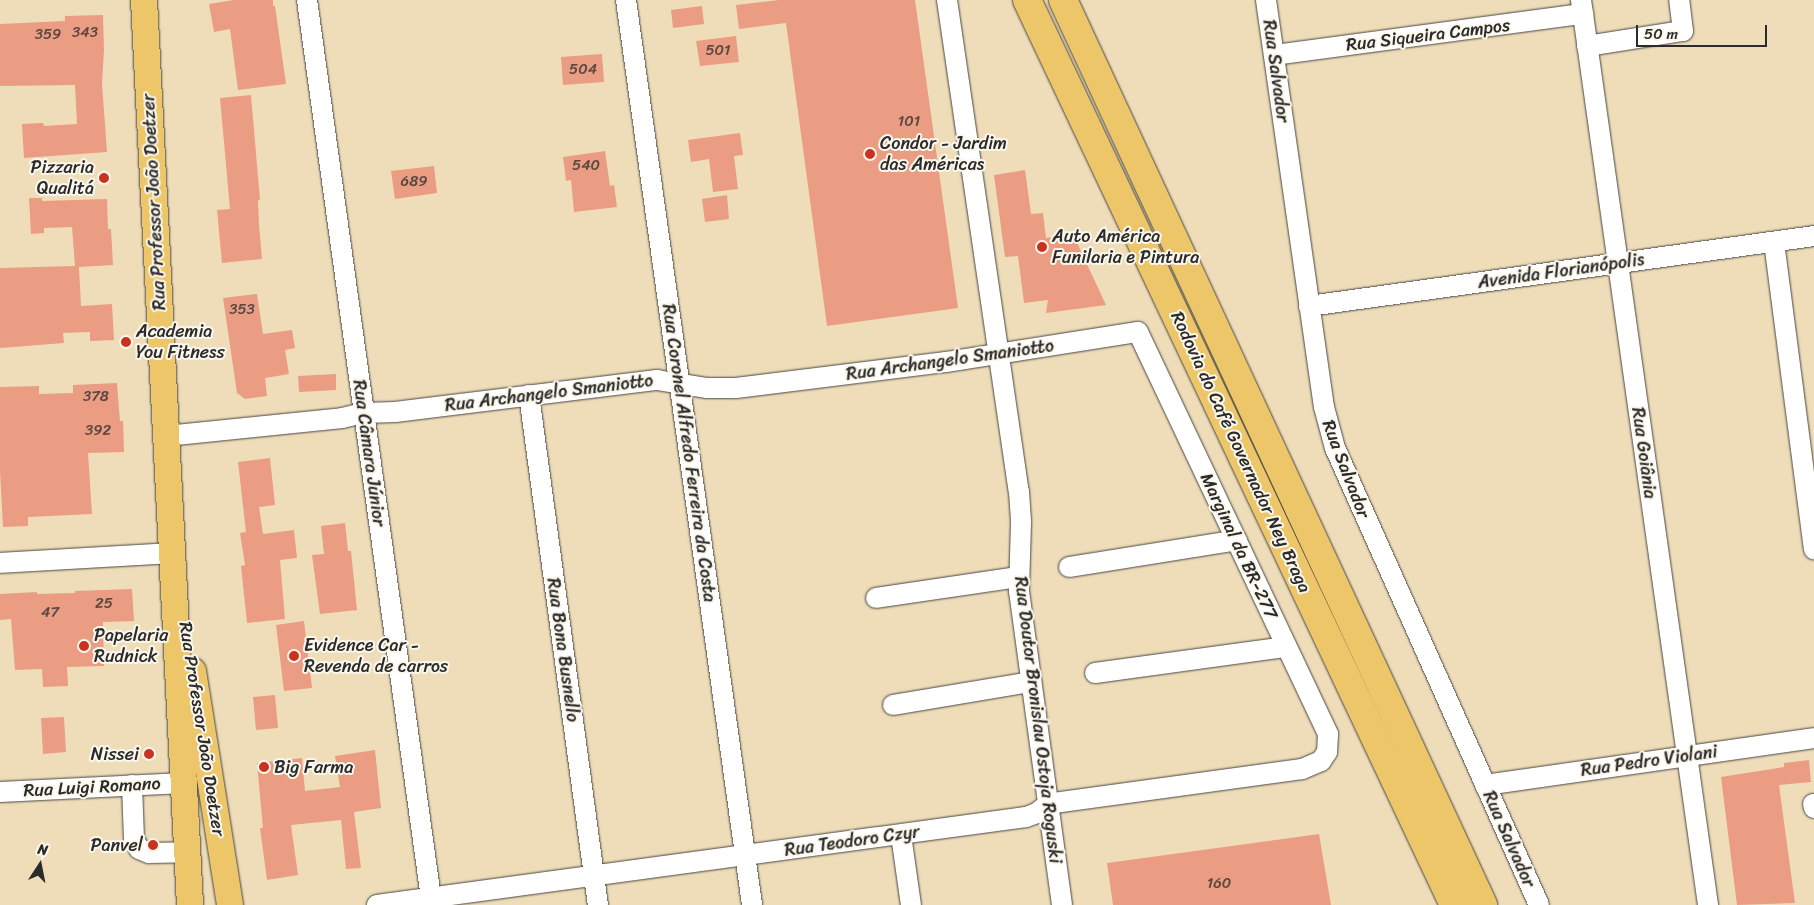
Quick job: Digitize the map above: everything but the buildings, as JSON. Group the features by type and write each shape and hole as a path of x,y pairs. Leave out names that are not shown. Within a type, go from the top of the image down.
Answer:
{"highway":[{"name":"Rodovia do Café Governador Ney Braga","path":"1027,0 1454,905"},
{"name":"Rodovia do Café Governador Ney Braga","path":"1064,0 1483,905"},
{"path":"1068,0 1076,28"}],"main road":[{"name":"Rua Professor João Doetzer","path":"144,0 190,905"},
{"name":"Rua Professor João Doetzer","path":"172,553 230,905"}],"street":[{"name":"Rua Câmara Júnior","path":"307,0 431,901"},
{"name":"Rua Coronel Alfredo Ferreira da Costa","path":"626,0 752,905"},
{"name":"Rua Doutor Bronislau Ostoja Roguski","path":"947,0 1020,508 1018,577 1062,905"},
{"name":"Rua Salvador","path":"1266,0 1324,407 1334,448 1538,905"},
{"path":"1587,46 1684,31 1679,0"},
{"name":"Rua Siqueira Campos","path":"1274,55 1582,7"},
{"name":"Rua Goiânia","path":"1582,7 1708,905"},
{"name":"Avenida Florianópolis","path":"1309,306 1814,236"},
{"path":"1774,242 1814,549"},
{"name":"Rua Archangelo Smaniotto","path":"166,436 342,418 364,413 395,412 657,380 668,380 680,385 736,388 999,353 1138,332"},
{"name":"Marginal da BR-277","path":"1138,332 1328,734 1326,752 1321,761"},
{"name":"Rua Bona Busnello","path":"529,395 598,905"},
{"path":"1069,567 1237,540"},
{"path":"0,563 172,553"},
{"path":"876,598 1018,577"},
{"path":"1095,673 1286,647"},
{"path":"893,705 1031,682"},
{"name":"Rua Pedro Violani","path":"1485,785 1814,738"},
{"name":"Rua Teodoro Czyr","path":"377,905 431,901 594,876 1026,817 1037,813 1048,804 1302,769 1321,761"},
{"name":"Rua Luigi Romano","path":"0,792 184,782"},
{"path":"132,785 134,839 139,849 149,853 188,852"},
{"path":"901,835 911,905"}],"place":[{"name":"Condor - Jardim das Américas","path":"870,154"},
{"name":"Pizzaria Qualitá","path":"104,178"},
{"name":"Auto América Funilaria e Pintura","path":"1042,247"},
{"name":"Academia You Fitness","path":"126,342"},
{"name":"Papelaria Rudnick","path":"84,646"},
{"name":"Evidence Car - Revenda de carros","path":"294,656"},
{"name":"Nissei","path":"149,754"},
{"name":"Big Farma","path":"264,767"},
{"name":"Panvel","path":"153,845"}]}
